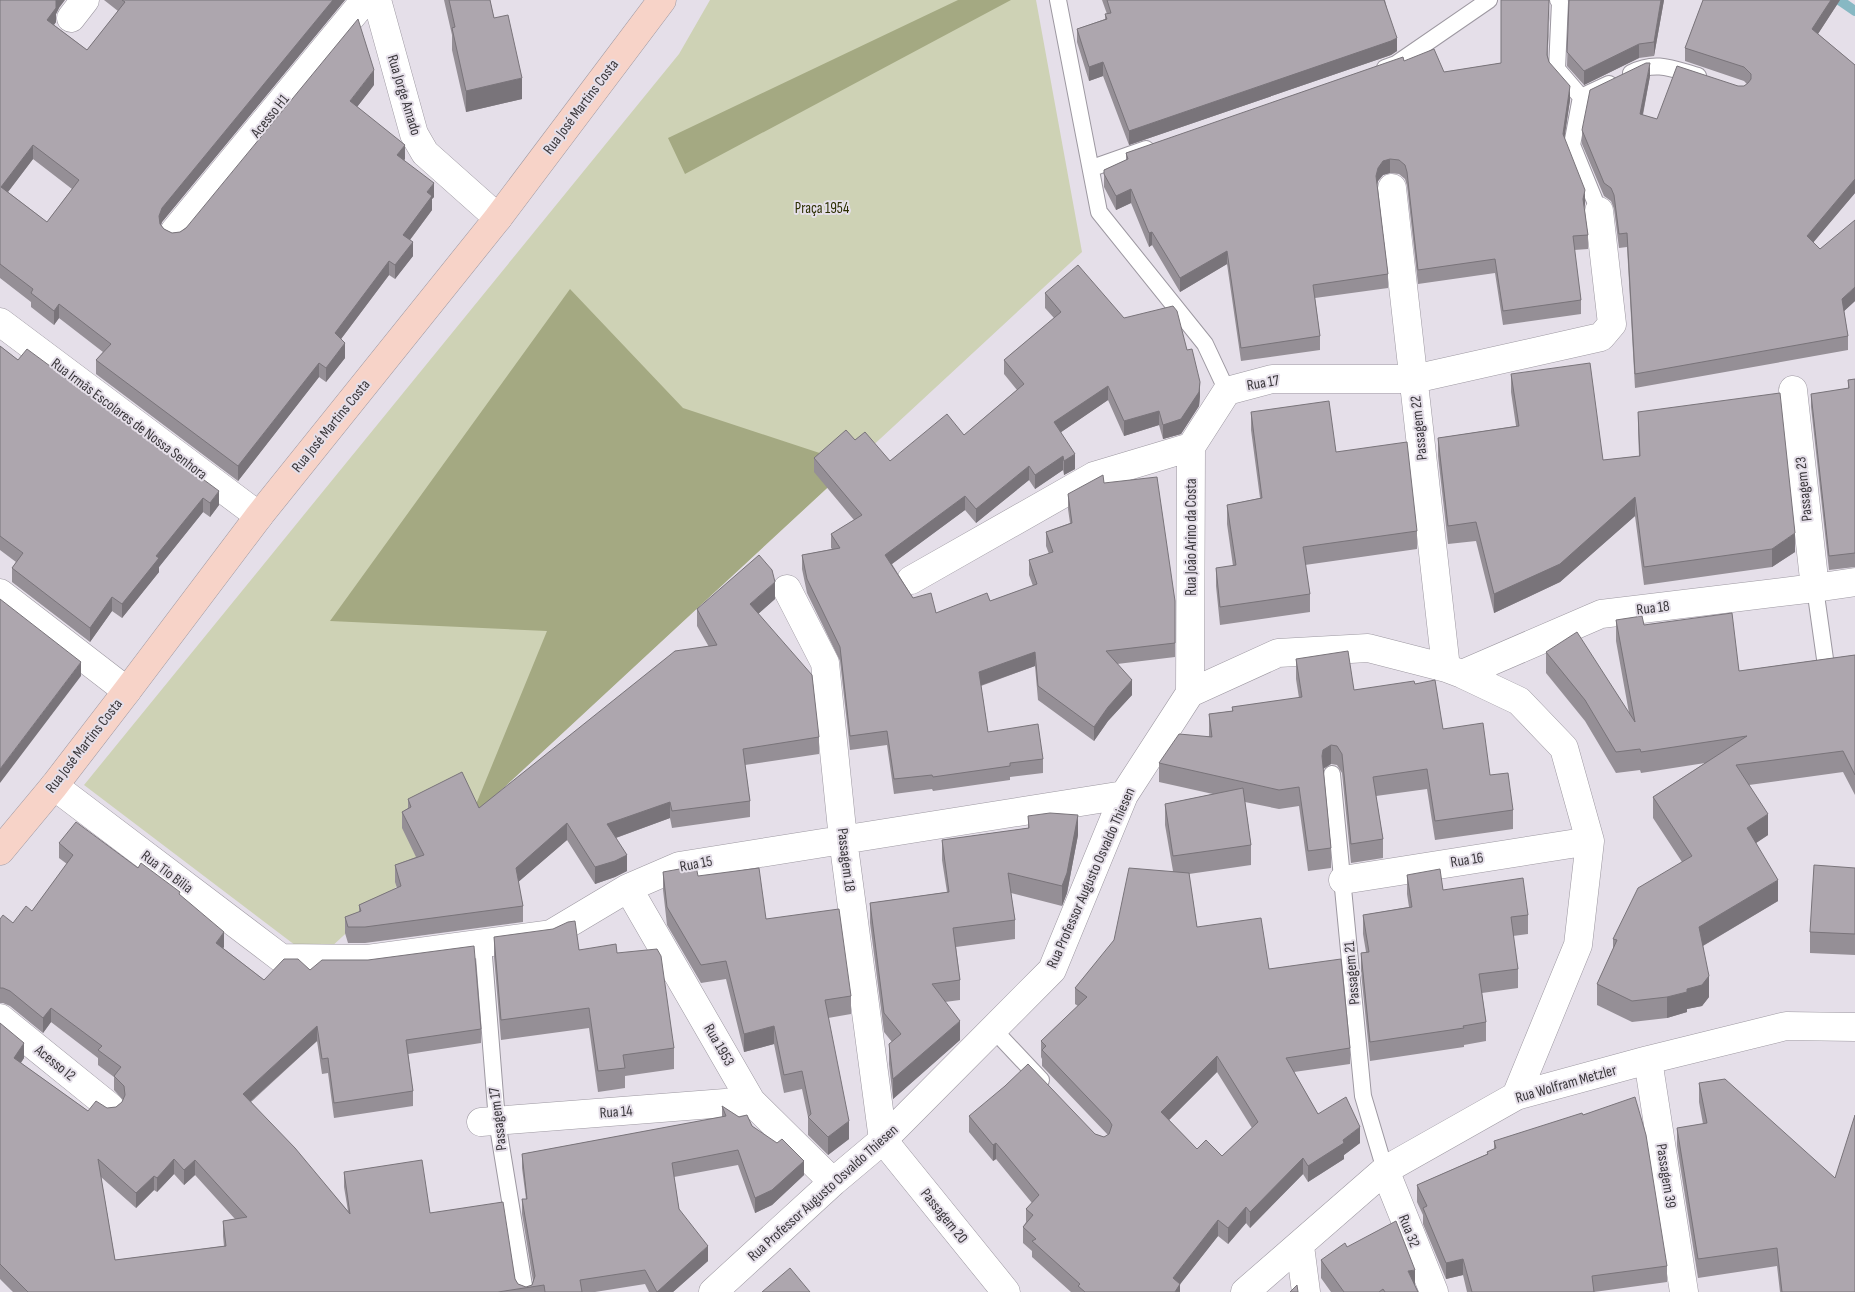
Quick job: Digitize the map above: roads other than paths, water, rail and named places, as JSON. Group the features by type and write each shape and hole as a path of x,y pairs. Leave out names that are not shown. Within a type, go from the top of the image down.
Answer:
{"street":[{"name":"Acesso H1","path":"174,232 364,0"},
{"name":"Rua Jorge Amado","path":"377,0 414,134 425,154 498,218"},
{"name":"Rua José Martins Costa","path":"0,851 54,786 259,516 498,218 662,0"},
{"name":"Passagem 22","path":"1392,188 1414,379 1454,671"},
{"name":"Rua 17","path":"1226,390 1272,379 1414,379 1601,337 1612,324 1599,211"},
{"name":"Rua Irmãs Escolares de Nossa Senhora","path":"0,322 259,516"},
{"path":"911,580 1094,476 1191,447 1226,390"},
{"name":"Passagem 23","path":"1793,390 1815,588"},
{"name":"Rua João Arino da Costa","path":"1190,693 1191,447"},
{"name":"Rua 18","path":"1454,671 1601,614 1855,582"},
{"name":"Passagem 18","path":"787,589 825,663 843,839 883,1140"},
{"path":"0,593 127,691"},
{"path":"1190,693 1278,653 1368,648 1454,671 1519,700 1564,748 1590,841 1578,946 1516,1096"},
{"name":"Rua Professor Augusto Osvaldo Thiesen","path":"713,1292 883,1140 1052,970 1124,795 1190,693"},
{"name":"Rua Tio Bilia","path":"54,786 281,958"},
{"name":"Rua 15","path":"281,958 366,959 551,934 628,888 679,866 1124,795"},
{"name":"Rua 16","path":"1343,880 1590,841"},
{"name":"Rua 1953","path":"628,888 751,1101 834,1182"},
{"name":"Acesso I2","path":"0,1018 110,1107"},
{"name":"Rua Wolfram Metzler","path":"1245,1292 1385,1170 1516,1096 1648,1060 1786,1026 1855,1027"},
{"name":"Passagem 39","path":"1648,1060 1684,1292"},
{"name":"Rua 14","path":"489,1122 751,1101"},
{"name":"Passagem 20","path":"883,1140 1006,1292"},
{"name":"Rua 32","path":"1385,1170 1434,1292"},
{"path":"1300,1246 1306,1292"}],"lane":[{"name":"Rua 17","path":"1058,0 1100,212 1204,344 1226,390"},
{"path":"1369,73 1396,64 1489,0"},
{"path":"1558,0 1560,2 1557,69 1581,97"},
{"path":"1581,97 1642,67 1663,66 1715,82"},
{"path":"1581,97 1572,145 1599,211"},
{"path":"1092,168 1156,146"},
{"path":"1815,588 1825,659"},
{"name":"Passagem 21","path":"1332,774 1363,1096 1385,1170"},
{"name":"Passagem 17","path":"482,944 489,1122 525,1292"},
{"path":"993,1030 1054,1093"}],"waterway":[{"path":"1839,0 1855,11"}],"park label":[{"name":"Praça 1954","path":"822,208"}]}
